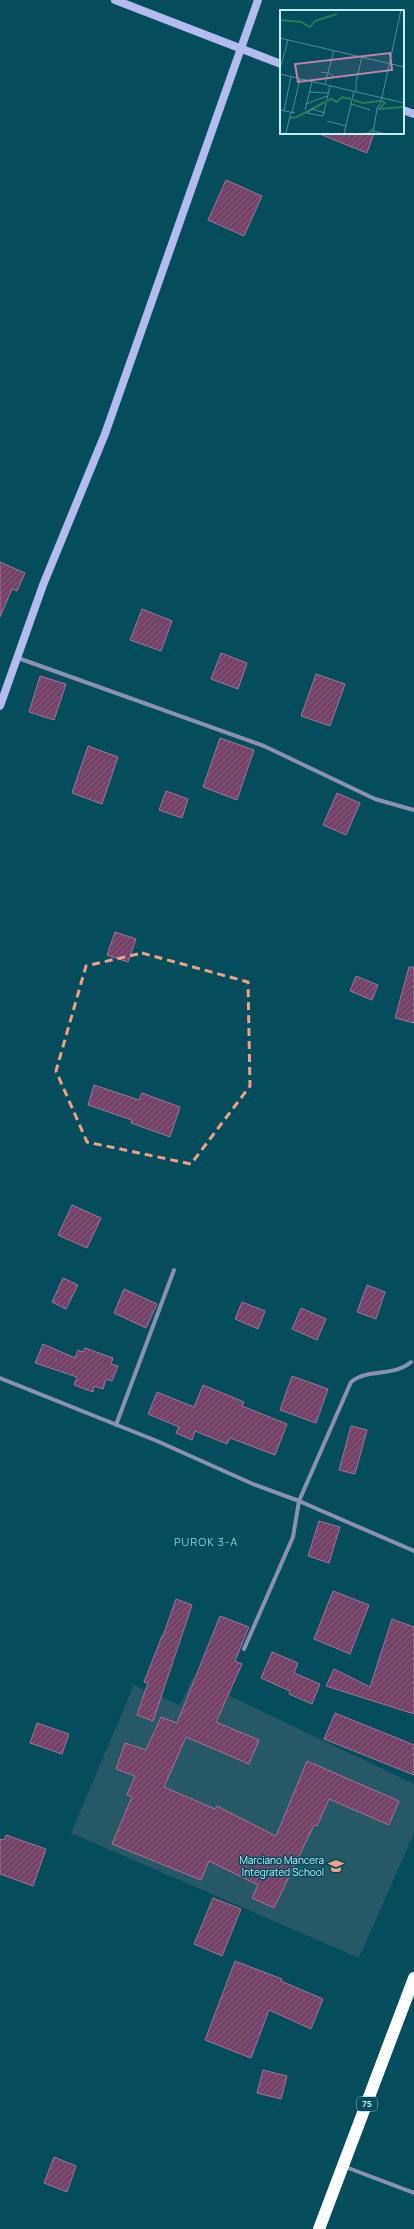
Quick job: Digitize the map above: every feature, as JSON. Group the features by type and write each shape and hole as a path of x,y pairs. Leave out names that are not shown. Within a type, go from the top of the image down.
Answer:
{"highway":[{"name":"75","path":"319,2229 414,1978"}],"street":[{"path":"115,0 280,64"},
{"path":"0,706 43,585 105,434 258,0"},
{"path":"404,110 414,114"},
{"path":"18,658 264,746 376,799 414,810"},
{"path":"116,1425 174,1270"},
{"path":"244,1649 293,1537 299,1501 351,1382 357,1377 398,1370 411,1362"},
{"path":"0,1378 116,1425 253,1484 299,1501 414,1551"},
{"path":"343,2166 414,2193"}],"highlighted area":[{"path":"142,953 248,982 250,1086 191,1164 87,1142 56,1071 86,966"}],"shaded area":[{"path":"192,1678 414,1784 414,1833 359,1958 71,1833 134,1685 180,1705"}],"building":[{"path":"320,134 374,134 367,153"},
{"path":"226,180 262,196 244,236 208,220"},
{"path":"0,562 25,573 17,591 12,589 0,617"},
{"path":"142,609 172,621 161,651 130,640"},
{"path":"221,653 247,663 238,689 211,679"},
{"path":"316,674 345,684 330,726 301,716"},
{"path":"40,676 66,684 54,720 29,712"},
{"path":"220,738 254,750 237,800 203,787"},
{"path":"88,746 118,757 102,804 72,793"},
{"path":"166,791 188,799 182,818 159,810"},
{"path":"337,793 360,803 346,835 323,825"},
{"path":"115,932 136,939 128,962 107,955"},
{"path":"409,967 414,967 414,1023 395,1018"},
{"path":"356,976 378,985 372,1000 350,991"},
{"path":"94,1085 139,1100 142,1093 180,1107 170,1137 131,1123 132,1120 88,1105"},
{"path":"72,1205 101,1218 87,1248 58,1235"},
{"path":"63,1278 78,1285 66,1309 52,1302"},
{"path":"367,1285 385,1292 376,1319 357,1312"},
{"path":"124,1289 157,1304 146,1328 114,1313"},
{"path":"242,1302 265,1311 258,1329 235,1319"},
{"path":"301,1308 326,1319 317,1340 292,1329"},
{"path":"43,1344 75,1358 78,1350 83,1352 85,1348 113,1358 111,1364 118,1366 112,1381 106,1379 103,1389 94,1386 93,1392 74,1385 77,1377 35,1363"},
{"path":"292,1376 328,1389 316,1423 280,1410"},
{"path":"203,1385 244,1402 242,1406 287,1424 275,1455 230,1438 227,1444 195,1431 192,1440 176,1433 179,1427 148,1414 157,1392 194,1407"},
{"path":"351,1426 367,1430 355,1474 339,1470"},
{"path":"319,1521 340,1527 329,1563 308,1556"},
{"path":"333,1591 369,1605 350,1654 314,1639"},
{"path":"176,1599 192,1605 153,1721 137,1715 148,1683 144,1682"},
{"path":"220,1616 249,1627 235,1661 242,1664 216,1722 259,1740 249,1764 186,1737 164,1787 215,1809 217,1806 276,1836 307,1761 399,1801 389,1825 329,1799 317,1826 314,1825 274,1908 252,1898 258,1885 209,1861 201,1880 112,1844 132,1797 127,1795 135,1776 116,1769 125,1743 146,1750 161,1717 177,1723"},
{"path":"392,1619 414,1627 414,1714 326,1686 334,1669 370,1687"},
{"path":"272,1652 298,1663 294,1673 320,1684 312,1704 289,1694 290,1691 261,1678"},
{"path":"335,1713 414,1745 414,1775 324,1739"},
{"path":"37,1723 69,1734 62,1754 30,1743"},
{"path":"6,1835 46,1849 33,1886 0,1874 0,1839 4,1840"},
{"path":"213,1898 241,1909 222,1956 194,1944"},
{"path":"235,1961 282,1979 281,1981 323,1999 311,2029 269,2010 251,2058 205,2040"},
{"path":"263,2070 287,2076 281,2099 257,2093"},
{"path":"54,2157 76,2166 67,2192 44,2183"}],"place":[{"name":"Marciano Mancera Integrated School","path":"336,1866"}],"district":[{"name":"PUROK 3-A","path":"206,1542"}]}
